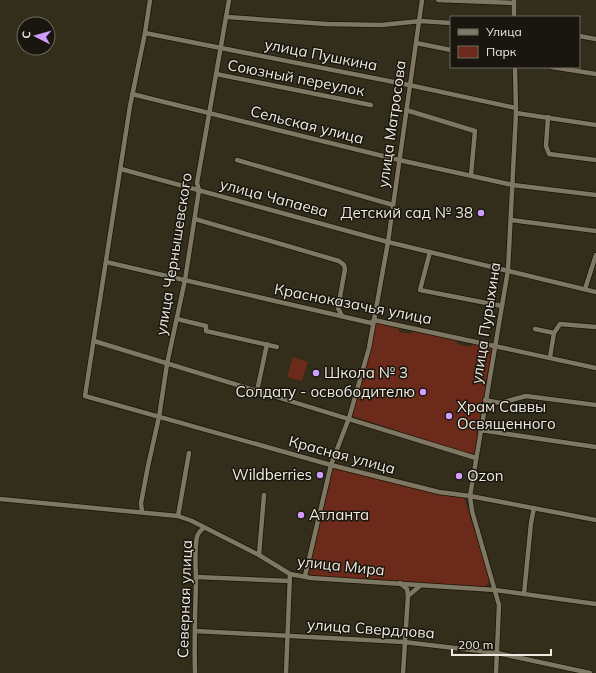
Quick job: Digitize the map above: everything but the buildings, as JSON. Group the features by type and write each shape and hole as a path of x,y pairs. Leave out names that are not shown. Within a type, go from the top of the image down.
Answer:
{"street":[{"path":"150,0 145,34 132,94 94,341 476,458"},
{"name":"улица Чернышевского","path":"142,512 141,503 159,417 167,364 185,280 199,190 198,183 229,0"},
{"name":"улица Матросова","path":"305,576 331,465 349,418 363,373 374,320 388,242 409,84 421,21 422,0"},
{"path":"438,0 514,1 514,16"},
{"path":"227,17 327,24 381,25 421,21 450,23"},
{"name":"улица Пушкина","path":"145,34 221,47 409,84 516,111 596,125"},
{"path":"580,36 596,39"},
{"path":"416,43 450,50"},
{"name":"улица Пурыхина","path":"496,673 499,605 472,511 470,496 508,270 516,111 515,68"},
{"path":"558,68 596,74"},
{"name":"Союзный переулок","path":"216,74 370,105"},
{"name":"Сельская улица","path":"132,94 399,160 513,185 596,195"},
{"path":"406,110 475,131 471,175"},
{"path":"548,117 546,146 549,154 596,160"},
{"path":"237,160 393,205"},
{"name":"улица Чапаева","path":"121,169 388,242 596,292"},
{"path":"194,219 339,261 344,264 345,269 338,308 342,316"},
{"path":"511,220 596,231"},
{"path":"430,252 420,290 502,306"},
{"path":"585,289 596,255"},
{"name":"Красноказачья улица","path":"106,262 342,316 372,322 374,320 596,368"},
{"path":"177,319 206,326 206,331 277,347"},
{"path":"550,357 554,333 560,324 596,327"},
{"path":"535,330 554,333"},
{"name":"Красная улица","path":"94,341 85,396 331,465 439,492 470,496 596,520"},
{"path":"257,391 267,344"},
{"path":"485,400 500,403 526,396 596,405"},
{"path":"480,430 596,447"},
{"path":"178,516 189,453"},
{"path":"259,556 264,495"},
{"name":"улица Мира","path":"0,499 178,516 259,556 290,574 311,578 495,590 596,604"},
{"path":"524,594 531,523 534,508"},
{"name":"Северная улица","path":"195,673 195,562 198,533 204,528"},
{"path":"286,673 290,574"},
{"name":"улица Мира","path":"196,577 290,581"},
{"path":"400,583 407,589 408,596 403,673"},
{"path":"408,596 421,585"},
{"name":"улица Свердлова","path":"195,631 404,642 497,653 590,673"}],"green space":[{"path":"375,323 399,328 399,332 411,334 412,331 457,339 457,344 471,347 473,342 492,346 475,453 469,454 352,416 366,367"},
{"path":"293,357 308,362 302,381 287,377"},
{"path":"335,468 439,494 464,497 490,581 485,587 312,576 308,572 331,470"}],"place":[{"name":"Детский сад № 38","path":"481,213"},
{"name":"Школа № 3","path":"316,373"},
{"name":"Солдату - освободителю","path":"423,392"},
{"name":"Храм Саввы Освященного","path":"449,416"},
{"name":"Wildberries","path":"320,475"},
{"name":"Ozon","path":"459,476"},
{"name":"Атланта","path":"301,515"}]}
